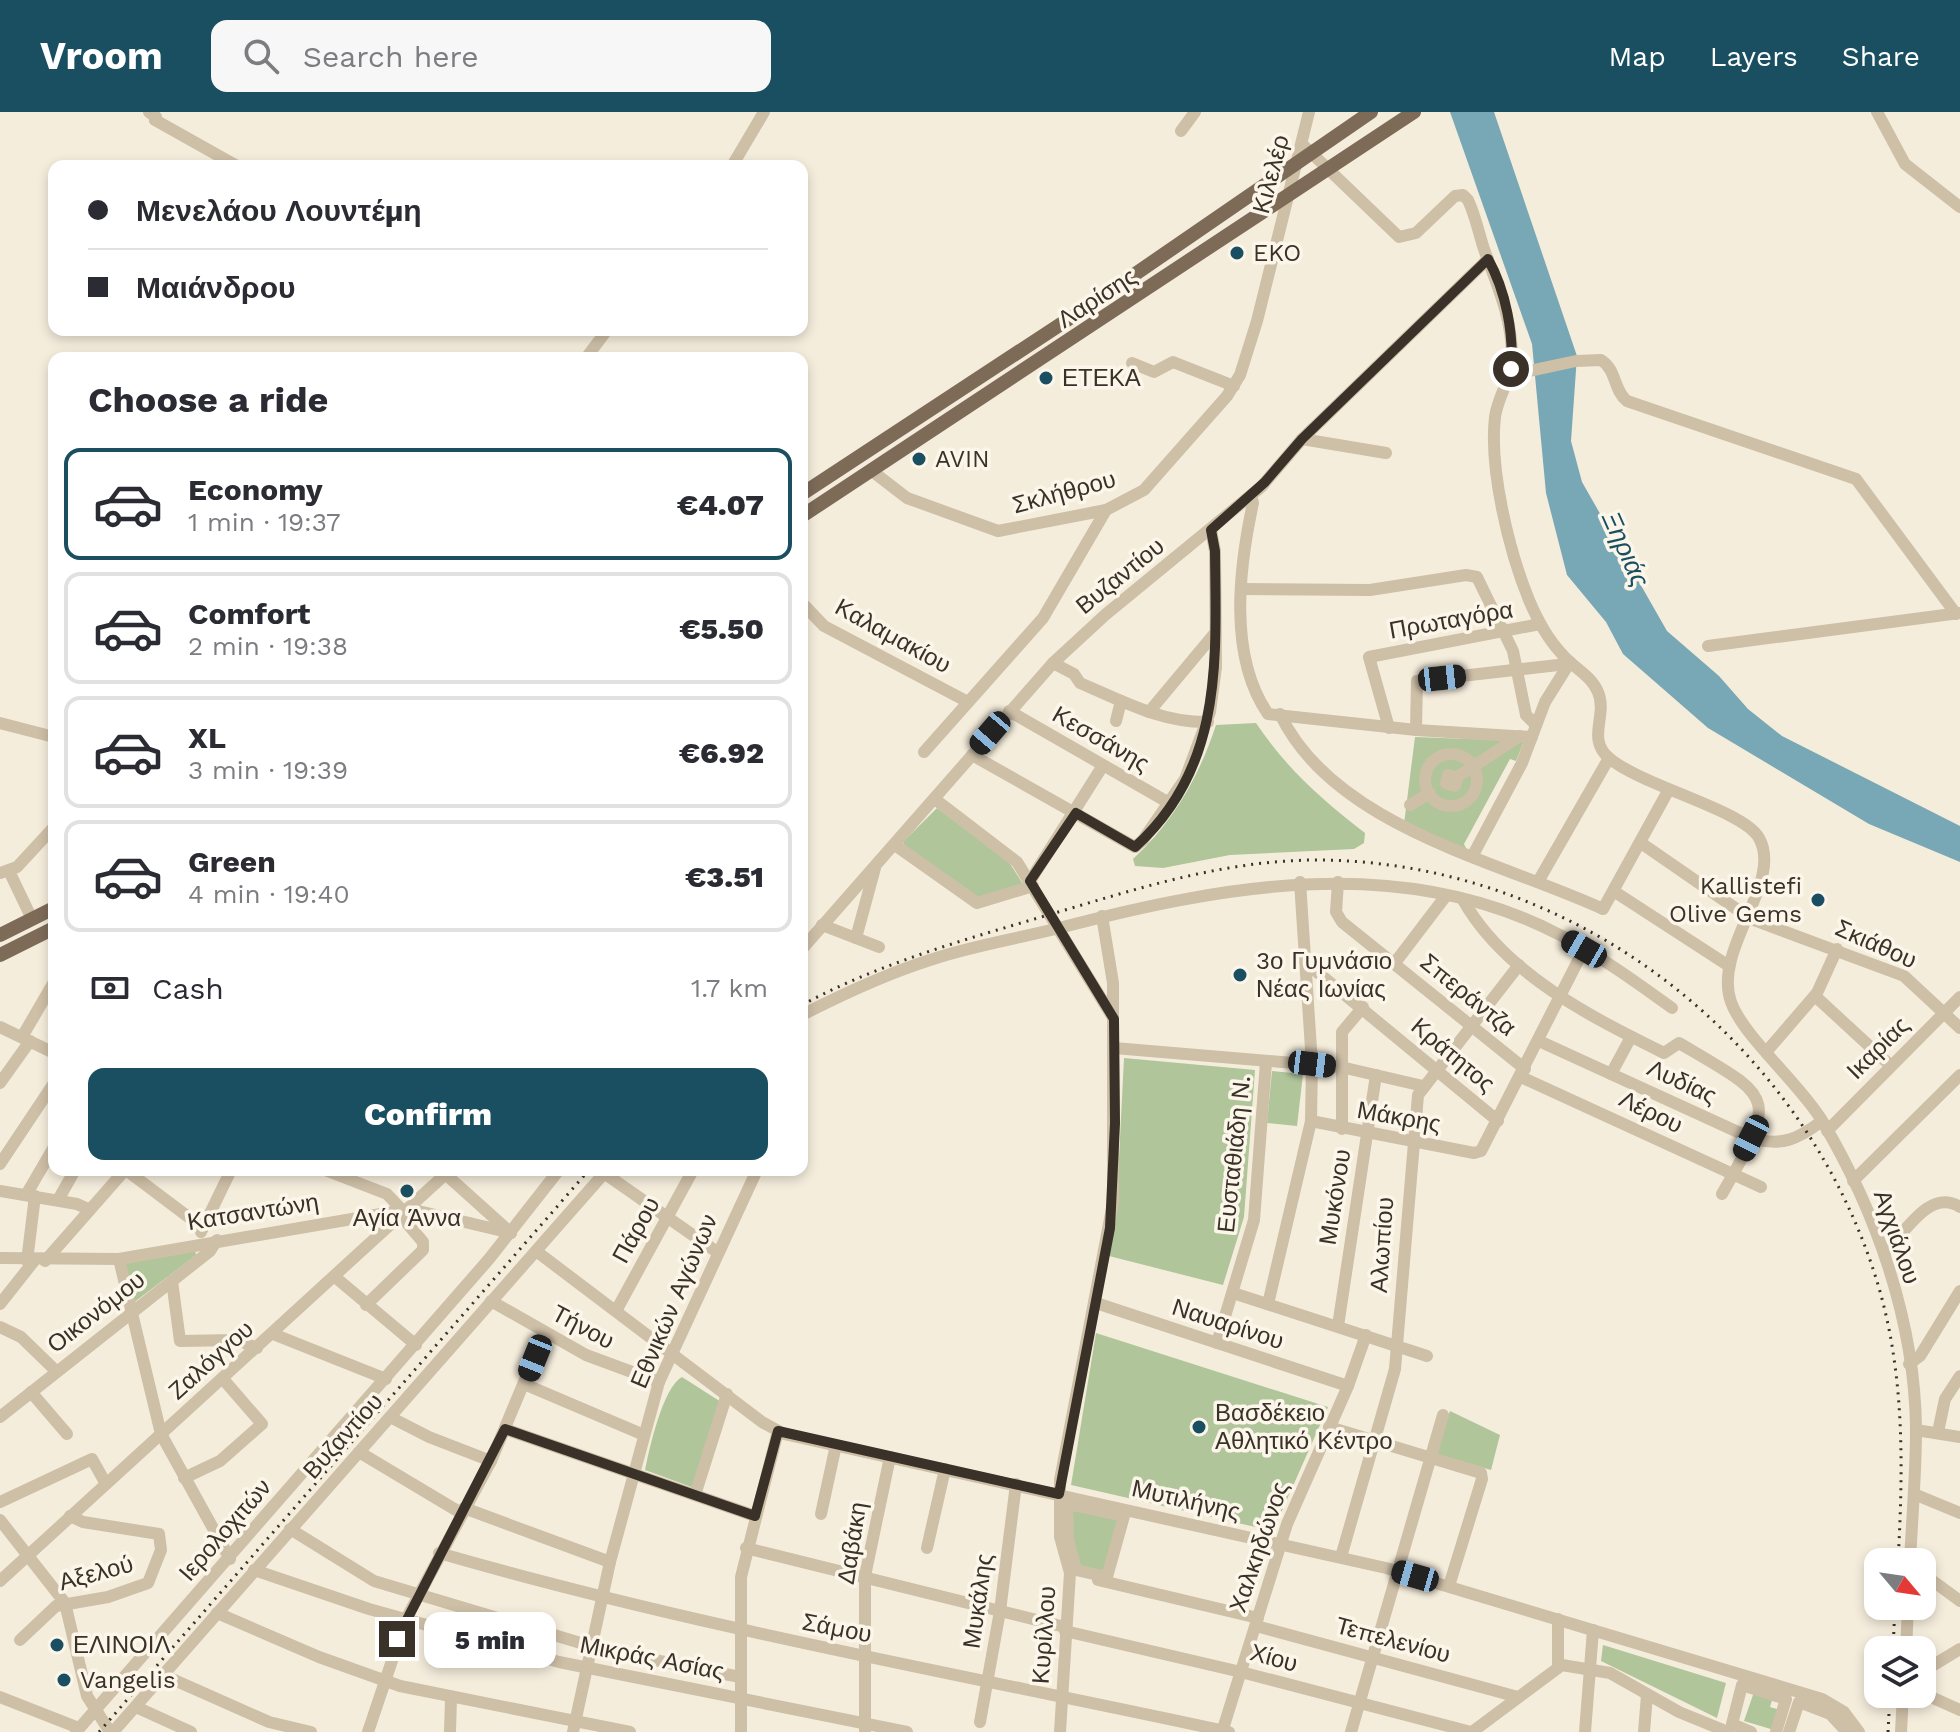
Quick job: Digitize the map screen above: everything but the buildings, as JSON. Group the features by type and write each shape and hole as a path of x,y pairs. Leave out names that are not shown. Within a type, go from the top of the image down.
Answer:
{"main road":[{"name":"Λαρίσης","path":"808,490 1297,163 1307,149 1371,112"},
{"name":"Λαρίσης","path":"808,512 1414,112"},
{"path":"0,935 48,911"},
{"path":"0,955 48,931"}],"street":[{"path":"149,112 156,117 155,120 226,160"},
{"path":"736,160 764,112"},
{"path":"1181,131 1195,112"},
{"name":"Κιλελέρ","path":"1307,149 1309,112"},
{"path":"1877,112 1905,164 1930,187 1960,207"},
{"path":"1307,149 1399,237 1411,236 1455,196 1463,195 1472,209 1506,313 1511,348 1510,375 1496,413 1499,477 1517,563 1540,624 1569,663 1590,680 1598,693 1597,741 1609,758 1668,791 1740,821 1759,837 1764,850 1763,868 1729,966 1615,892"},
{"name":"Κιλελέρ","path":"1234,386 1253,335 1297,163"},
{"name":"Βυζαντίου","path":"808,942 936,800 1053,663 1105,615 1251,495 1302,439 1488,259"},
{"path":"1510,375 1595,359 1607,364 1619,394 1627,401 1852,477 1958,613"},
{"path":"1132,363 1154,372 1173,362 1234,386"},
{"name":"Σκλήθρου","path":"872,471 895,493 991,530 1106,510 1144,490 1234,386"},
{"path":"1302,439 1386,453"},
{"path":"1251,495 1253,503 1241,589 1250,675 1274,714 1338,786 1396,823 1606,908 1668,791"},
{"path":"924,752 1049,609 1106,510"},
{"path":"972,755 1135,847 1171,804 1193,765 1208,722 1216,678 1215,551 1211,530"},
{"path":"1241,589 1351,591 1466,575 1480,579 1506,633 1519,670 1529,732"},
{"name":"Καλαμακίου","path":"808,609 824,626 968,702"},
{"path":"1708,646 1958,613"},
{"name":"Πρωταγόρα","path":"1389,728 1369,657 1540,624"},
{"path":"1149,712 1215,633"},
{"path":"1053,663 1074,674 1080,683 1149,712 1174,721 1208,722"},
{"path":"1416,730 1417,681 1569,663"},
{"path":"1473,855 1499,806 1529,732 1569,663"},
{"path":"1116,721 1121,701"},
{"name":"Κεσσάνης","path":"1009,711 1171,804"},
{"path":"1274,714 1416,730 1529,732"},
{"path":"0,723 48,735"},
{"path":"1451,732 1451,755"},
{"path":"1452,780 1529,732"},
{"path":"1451,755 1465,758 1477,778 1474,793 1464,802 1452,806 1441,804 1430,793 1426,780 1430,767 1437,759 1451,755"},
{"path":"1539,880 1609,758"},
{"path":"1416,759 1452,780"},
{"path":"895,845 977,903 1032,883 1102,767"},
{"path":"1452,780 1452,806"},
{"path":"1410,805 1430,793"},
{"path":"1474,793 1499,806"},
{"path":"936,800 1011,855 1052,914 1114,1019"},
{"path":"32,919 4,872 48,832"},
{"name":"Σκιάθου","path":"1641,843 1746,916 1904,976 1960,1028"},
{"path":"856,938 877,863"},
{"path":"1268,1304 1311,1121 1312,1064 1300,882"},
{"path":"808,1012 848,992 931,959 1191,895 1300,882 1338,882 1463,900 1535,925 1584,949 1672,1008"},
{"name":"Σπεράντζα","path":"1338,882 1336,912 1340,920 1471,1025 1523,1073"},
{"path":"1394,964 1445,897"},
{"path":"1463,900 1478,926 1519,965 1558,995 1664,1053 1679,1043 1745,1082 1762,1108 1751,1138 1722,1194"},
{"name":"Κυρίλλου","path":"1060,1732 1070,1573 1060,1537 1059,1494 1113,1203 1114,1019 1112,968 1102,916"},
{"path":"822,925 879,947"},
{"path":"1498,1121 1539,1041 1558,995 1584,949"},
{"path":"1767,1051 1815,996 1837,949"},
{"name":"Κράτητος","path":"1305,962 1498,1121"},
{"name":"Αλωπίου","path":"1341,1557 1393,1379 1418,1095 1519,965"},
{"name":"Αγχιάλου","path":"1729,966 1728,992 1734,1010 1825,1126 1884,1253 1909,1364 1916,1430 1911,1548"},
{"path":"0,1083 48,994"},
{"path":"1815,996 1891,1066"},
{"name":"Ικαρίας","path":"1825,1126 1960,997"},
{"path":"1342,1129 1342,1032 1363,1007"},
{"path":"0,1027 48,1050"},
{"name":"Λυδίας","path":"1611,1074 1631,1037"},
{"name":"Λυδίας","path":"1539,1041 1751,1138 1782,1143 1825,1126"},
{"path":"1114,1048 1341,1067 1423,1086"},
{"name":"Ευσταθιάδη Ν.","path":"1217,1343 1254,1220 1266,1062"},
{"name":"Λέρου","path":"1523,1073 1761,1187"},
{"name":"Μυκόνου","path":"1338,1326 1376,1075"},
{"path":"1853,1181 1960,1075"},
{"path":"0,1164 48,1092"},
{"name":"Μάκρης","path":"1311,1121 1478,1153 1498,1121"},
{"path":"36,1261 31,1196 48,1160"},
{"path":"58,1200 72,1176"},
{"path":"0,1304 36,1261 119,1176"},
{"path":"133,1176 203,1228"},
{"path":"195,1243 228,1176"},
{"path":"356,1176 393,1197 423,1242 423,1250 366,1305"},
{"name":"Ζαλόγγου","path":"0,1581 335,1277 440,1176"},
{"path":"450,1176 511,1233"},
{"name":"Ιερολοχιτών","path":"77,1730 416,1345 511,1233 554,1176"},
{"name":"Βυζαντίου","path":"112,1732 602,1176"},
{"path":"610,1176 717,1252"},
{"name":"Πάρου","path":"616,1311 690,1176"},
{"name":"Εθνικών Αγώνων","path":"574,1727 610,1562 659,1382 754,1176"},
{"path":"0,1191 58,1200 88,1209"},
{"path":"1884,1253 1933,1203 1946,1200 1960,1207"},
{"name":"Κατσαντώνη","path":"0,1258 36,1261 119,1259 195,1243 404,1212 511,1233"},
{"name":"Οικονόμου","path":"0,1417 210,1251 217,1240"},
{"name":"Μυτιλήνης","path":"536,1251 778,1431 1059,1494 1128,1514 1397,1571 1794,1690 1833,1704 1859,1732"},
{"path":"119,1259 129,1314 161,1434 230,1559"},
{"path":"335,1277 416,1345"},
{"path":"172,1281 180,1341 237,1340 257,1348"},
{"path":"1909,1364 1920,1356 1960,1291"},
{"path":"1233,1293 1427,1356"},
{"name":"Τήνου","path":"491,1301 617,1369 659,1382"},
{"name":"Ναυαρίνου","path":"1096,1303 1348,1386"},
{"path":"0,1327 21,1337 56,1371"},
{"path":"368,1732 383,1680 417,1594 491,1461 545,1332"},
{"path":"273,1334 386,1379"},
{"name":"Χαλκηδώνος","path":"1225,1732 1281,1544 1348,1386 1366,1335"},
{"path":"1938,1432 1945,1399 1960,1376"},
{"path":"184,1478 220,1461 262,1424 223,1379"},
{"path":"524,1384 644,1435"},
{"path":"31,1392 67,1434"},
{"path":"695,1495 727,1394"},
{"path":"1351,1732 1443,1415"},
{"path":"390,1417 429,1437 491,1461"},
{"path":"1329,1427 1478,1470 1482,1479 1449,1586"},
{"path":"505,1429 755,1516"},
{"path":"1916,1430 1960,1437"},
{"path":"741,1732 740,1582 746,1548 778,1431"},
{"path":"821,1514 836,1445"},
{"path":"359,1452 463,1510 610,1562"},
{"name":"Δαβάκη","path":"865,1727 865,1576 890,1457"},
{"path":"0,1502 92,1459 106,1484"},
{"path":"927,1548 945,1469"},
{"name":"Μυκάλης","path":"980,1722 1000,1611 1016,1484"},
{"path":"1914,1494 1960,1513"},
{"path":"1067,1504 1128,1514 1107,1577 1076,1570 1068,1539 1067,1504"},
{"path":"1113,1583 1128,1514"},
{"name":"Αξελού","path":"20,1640 43,1615 65,1603 101,1599 144,1586 156,1570 162,1546 156,1532 83,1522 70,1516"},
{"path":"0,1520 65,1603 87,1696 95,1712 112,1732"},
{"path":"290,1529 374,1581 590,1646 740,1677"},
{"name":"Χίου","path":"746,1548 1471,1732"},
{"name":"Σάμου","path":"439,1553 740,1631 1225,1732"},
{"name":"Μικράς Ασίας","path":"254,1570 406,1619 585,1667 865,1727 907,1732"},
{"name":"Τεπελενίου","path":"1070,1573 1257,1622 1518,1697"},
{"path":"1936,1583 1960,1601"},
{"path":"217,1613 383,1680 574,1727 630,1732"},
{"path":"1558,1619 1558,1667"},
{"path":"1585,1732 1593,1630"},
{"path":"1936,1664 1960,1649"},
{"path":"1471,1732 1558,1667 1590,1668 1610,1673 1647,1695 1725,1731 1738,1674"},
{"path":"163,1675 269,1722 311,1732"},
{"path":"1751,1732 1732,1724 1742,1685 1786,1699 1779,1732"},
{"path":"1779,1732 1794,1690"},
{"path":"1644,1732 1647,1695"},
{"path":"0,1697 77,1730"},
{"path":"450,1732 451,1698"},
{"path":"1936,1699 1960,1710"},
{"path":"1789,1732 1799,1702 1830,1714 1847,1732"},
{"path":"136,1707 191,1732"},
{"path":"1901,1732 1902,1708"}],"green space":[{"path":"1256,723 1306,782 1365,833 1364,843 1354,849 1230,855 1163,868 1135,866 1133,859 1160,830 1183,798 1216,725"},
{"path":"1415,737 1524,741 1516,761 1510,759 1464,844 1467,850 1404,824"},
{"path":"937,808 1009,862 1023,884 977,900 908,852 903,842"},
{"path":"1124,1058 1255,1070 1244,1217 1223,1285 1109,1256 1116,1218"},
{"path":"1272,1071 1303,1074 1297,1126 1267,1123"},
{"path":"195,1250 196,1255 132,1304 124,1264"},
{"name":"Βασδέκειο Αθλητικό Κέντρο","path":"1096,1333 1328,1407 1273,1531 1071,1485"},
{"path":"682,1377 721,1402 694,1488 645,1470 663,1405 675,1383"},
{"path":"1450,1411 1500,1435 1491,1470 1437,1454"},
{"path":"1068,1506 1122,1517 1107,1575 1077,1568"},
{"path":"1603,1645 1726,1683 1717,1718 1601,1661"},
{"path":"1754,1692 1773,1697 1770,1707 1780,1710 1774,1730 1744,1721"}],"water":[{"path":"1450,112 1494,112 1577,356 1571,441 1582,482 1667,631 1719,676 1748,709 1782,736 1960,826 1960,862 1869,824 1708,728 1623,654 1606,622 1567,575 1546,493 1532,344"}],"railway":[{"path":"808,1002 857,978 943,947 1103,899 1211,871 1285,861 1323,860 1417,870 1508,894 1592,933 1670,984 1739,1046 1798,1119 1845,1200 1879,1288 1894,1356 1901,1459 1899,1548"},
{"path":"99,1732 584,1176"},
{"path":"1894,1620 1894,1636"},
{"path":"1888,1732 1889,1708"}],"place":[{"name":"EKO","path":"1237,253"},
{"name":"ΕΤΕΚΑ","path":"1046,378"},
{"name":"AVIN","path":"919,459"},
{"name":"Kallistefi Olive Gems","path":"1818,900"},
{"name":"3ο Γυμνάσιο Νέας Ιωνίας","path":"1240,975"},
{"name":"Αγία Άννα","path":"407,1191"},
{"name":"Βασδέκειο Αθλητικό Κέντρο","path":"1199,1427"},
{"name":"ΕΛΙΝΟΙΛ","path":"57,1645"},
{"name":"Vangelis","path":"64,1680"}],"route":[{"path":"397,1639 417,1594 491,1461 505,1429 755,1516 778,1431 1059,1494 1063,1459 1105,1259 1113,1203 1114,1019 1030,881 1076,813 1135,847 1162,817 1198,753 1214,690 1215,551 1211,530 1265,482 1302,439 1488,259 1503,298 1510,333 1511,369"}],"water label":[{"name":"Ξηριάς","path":"1626,549"}]}
